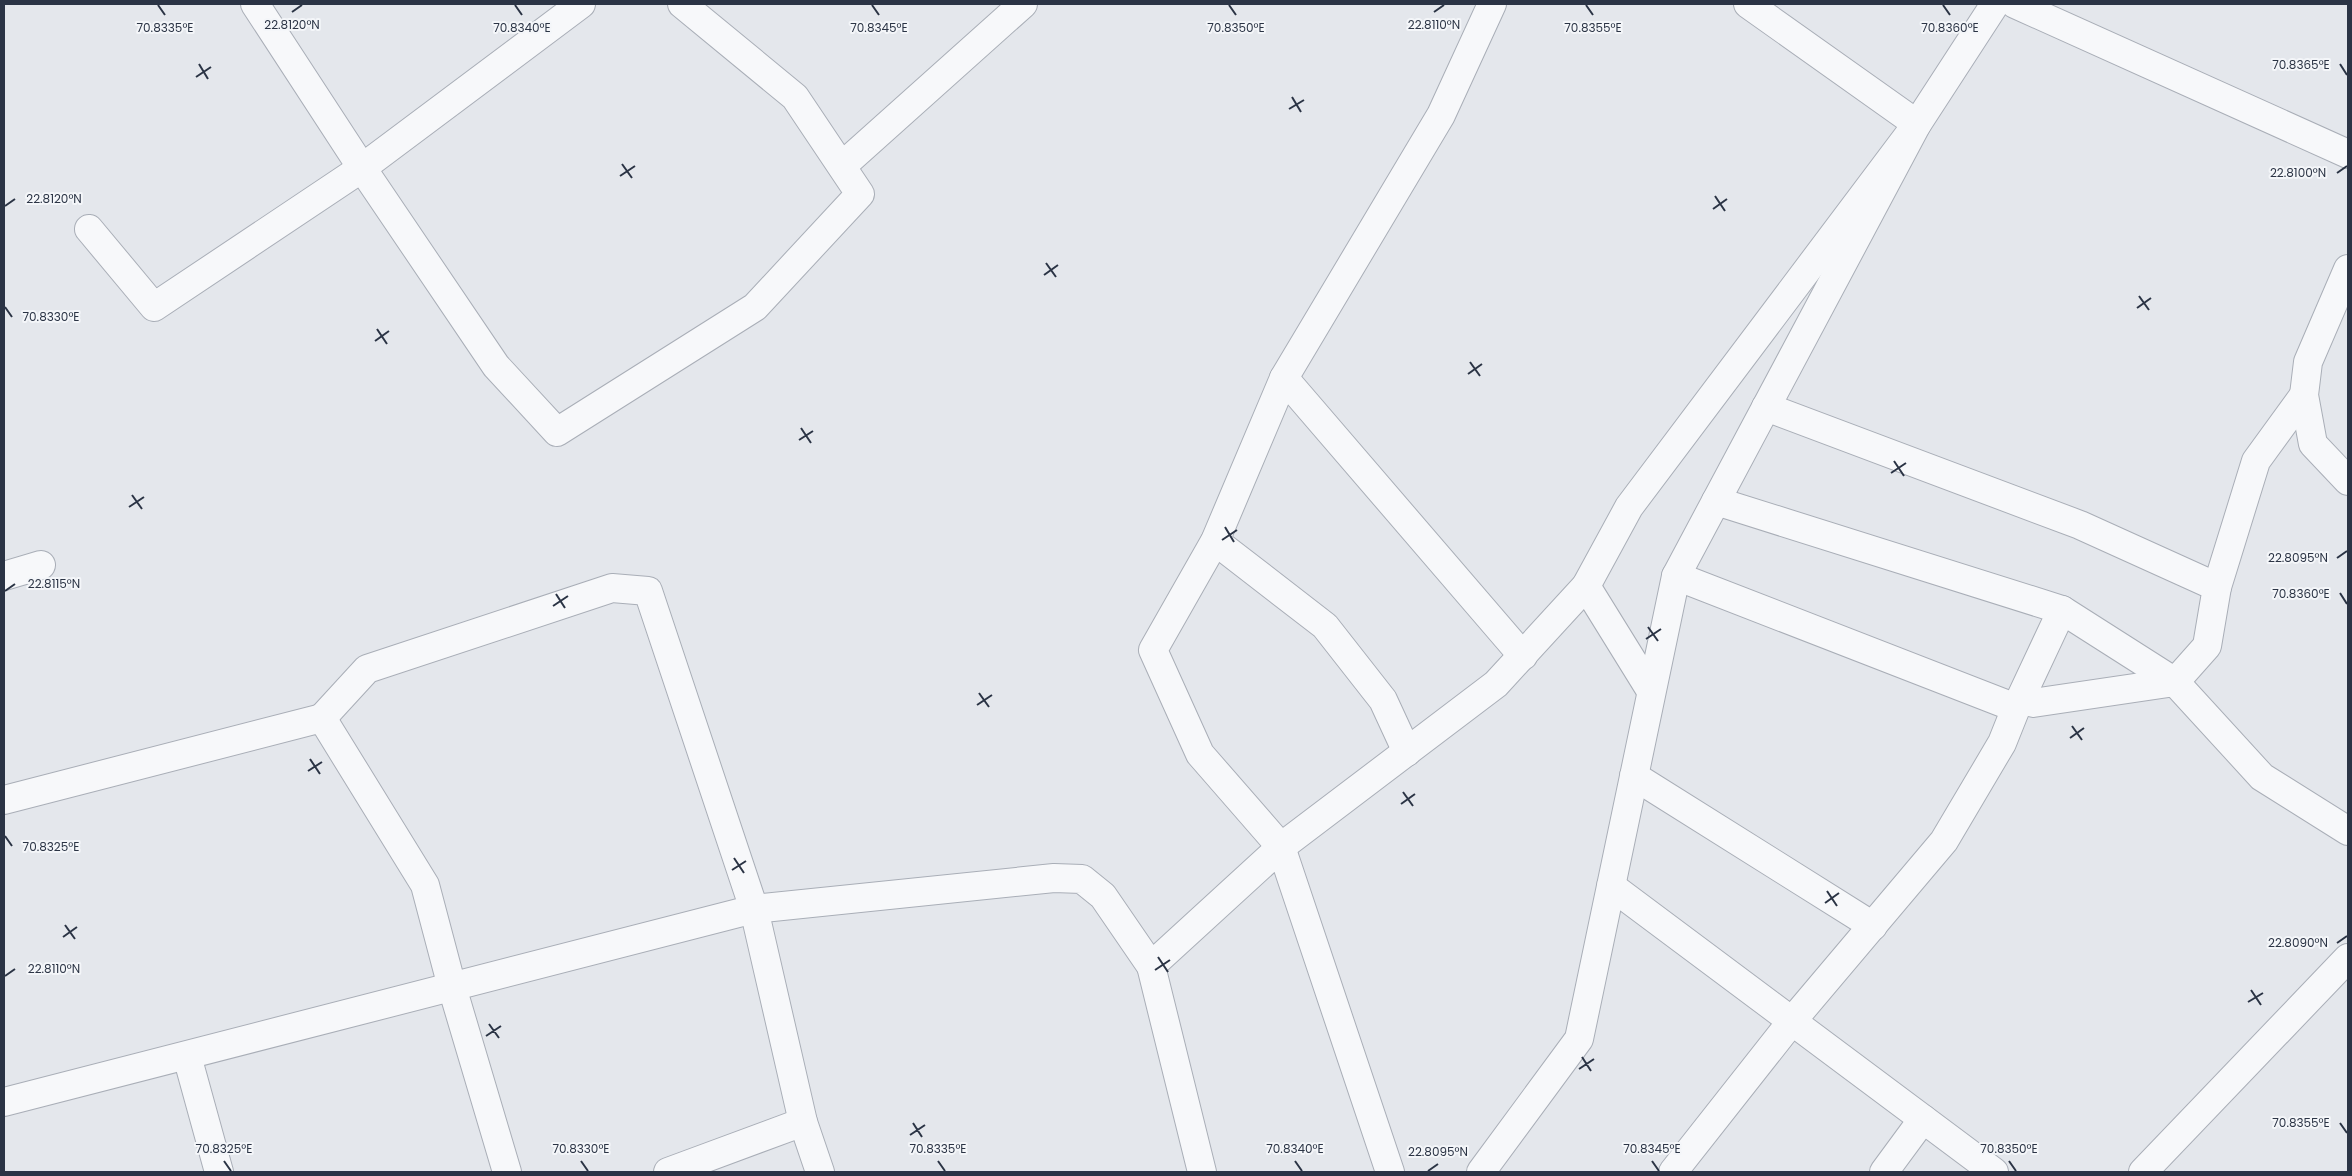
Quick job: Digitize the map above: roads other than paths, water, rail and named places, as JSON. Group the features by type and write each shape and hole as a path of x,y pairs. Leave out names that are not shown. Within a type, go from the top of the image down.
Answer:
{"street":[{"path":"255,4 362,168 496,366 557,432 755,307 860,194 796,98 682,4"},
{"path":"90,229 154,307 362,168 581,4"},
{"path":"842,166 1023,4"},
{"path":"1390,1172 1281,848 1200,754 1153,650 1215,542 1284,378 1441,115 1492,4"},
{"path":"1748,4 1917,124"},
{"path":"1151,966 1281,848 1496,684 1586,586 1629,507 1917,124 1995,4"},
{"path":"2015,4 2348,154"},
{"path":"1482,1172 1579,1039 1676,576 1917,124"},
{"path":"2348,269 2308,362 2304,395 2313,444 2348,481"},
{"path":"1284,378 1523,656"},
{"path":"1676,576 2025,706 2175,682 2207,646 2217,587 2256,461 2304,395"},
{"path":"1766,408 2080,525 2217,587"},
{"path":"1716,501 2062,610 2175,682 2262,777 2348,831"},
{"path":"1215,542 1325,626 1384,700 1407,752"},
{"path":"4,576 41,566"},
{"path":"1586,586 1652,691"},
{"path":"4,800 322,718 367,669 612,588 648,591 754,909 803,1122 820,1172"},
{"path":"1673,1172 1792,1021 1944,841 2025,706 2062,610"},
{"path":"322,718 424,885 452,987 508,1172"},
{"path":"1634,776 1873,926"},
{"path":"4,1102 754,909 1054,878 1082,879 1103,896 1151,966 1202,1172"},
{"path":"1611,886 1994,1172"},
{"path":"2143,1172 2348,958"},
{"path":"187,1056 219,1172"},
{"path":"1884,1172 1923,1119"},
{"path":"668,1172 803,1122"}]}
